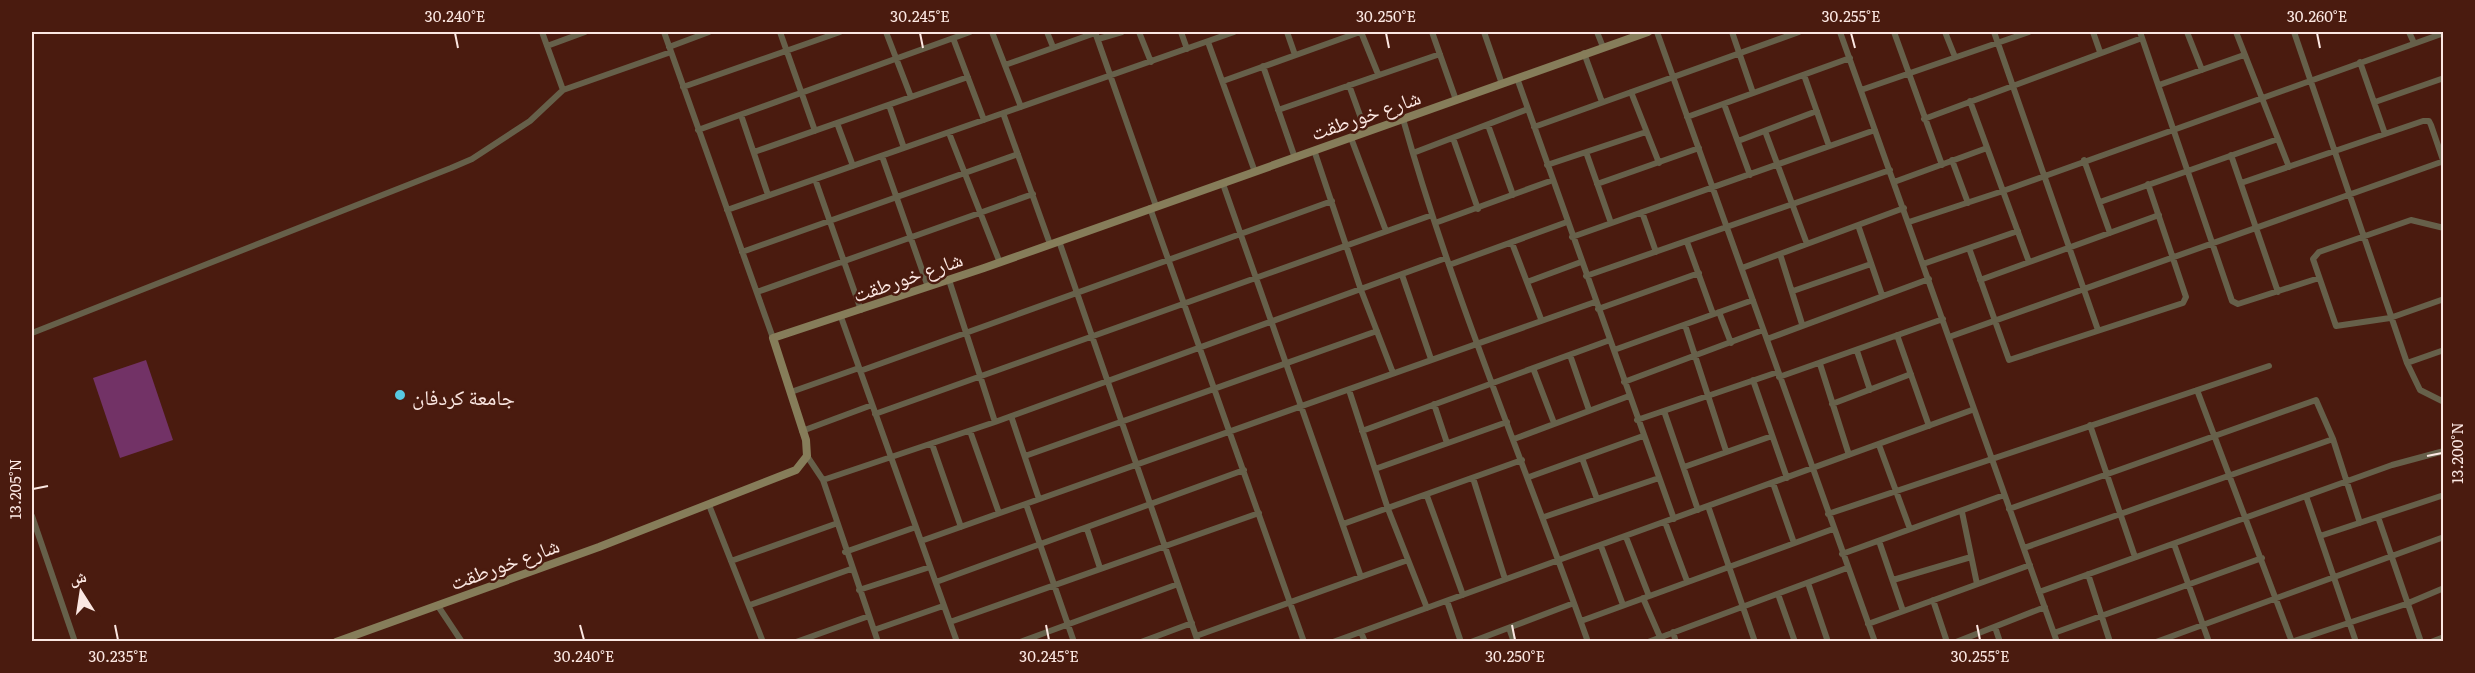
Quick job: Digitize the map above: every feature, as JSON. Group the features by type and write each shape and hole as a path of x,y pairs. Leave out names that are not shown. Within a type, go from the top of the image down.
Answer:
{"street":[{"path":"542,32 563,90"},
{"path":"547,46 585,32"},
{"path":"664,32 791,392 807,456 823,480 835,524 878,642"},
{"path":"32,333 472,159 530,121 563,90 709,32"},
{"path":"780,32 815,131"},
{"path":"683,87 840,32"},
{"path":"886,32 911,97"},
{"path":"699,130 970,32"},
{"path":"992,32 1021,107"},
{"path":"1047,32 1053,47"},
{"path":"1005,65 1053,47 1096,35 1122,32"},
{"path":"1139,32 1151,62"},
{"path":"1181,32 1187,49"},
{"path":"727,210 1234,32"},
{"path":"1287,32 1295,55"},
{"path":"1223,81 1361,32 1378,74"},
{"path":"1432,32 1456,100"},
{"path":"1484,32 1502,84"},
{"path":"1597,32 1603,47"},
{"name":"شارع خورطقت","path":"773,339 1223,184 1648,32"},
{"path":"1657,32 1846,568 1874,641"},
{"path":"1732,32 1753,93"},
{"path":"1534,127 1799,32"},
{"path":"1840,32 1929,279 1972,410 2057,642"},
{"path":"1894,32 1942,165"},
{"path":"1945,32 1955,57"},
{"path":"1994,32 2098,330"},
{"path":"1861,90 2029,32"},
{"path":"2093,32 2100,52"},
{"path":"2187,32 2202,70"},
{"path":"2236,32 2289,167"},
{"path":"2294,32 2407,363 2420,390 2444,402"},
{"path":"2409,32 2414,43"},
{"path":"1909,222 2003,191 2084,160 2444,33"},
{"path":"1924,119 2100,52 2141,34 2235,304 2319,278"},
{"path":"1096,35 1183,305 1304,642"},
{"path":"953,38 984,120"},
{"path":"1208,42 1254,172"},
{"path":"1584,53 1602,102"},
{"path":"1278,110 1440,54"},
{"path":"2159,85 2244,55"},
{"path":"1687,117 1850,58"},
{"path":"2360,62 2385,134"},
{"path":"1263,66 1295,158"},
{"path":"1804,75 1829,146"},
{"path":"754,152 968,78"},
{"path":"1516,78 1674,519"},
{"path":"2375,102 2444,78"},
{"path":"1349,85 1366,132"},
{"path":"1631,92 1659,163"},
{"path":"1970,102 2029,262"},
{"path":"1724,104 1750,175"},
{"path":"889,105 903,148"},
{"path":"1413,153 1528,109"},
{"path":"1738,141 1816,111"},
{"path":"1003,113 1050,244"},
{"path":"741,115 768,195"},
{"path":"1403,119 1476,344 1529,477 1588,642"},
{"path":"1949,337 2443,162 2428,121 2241,183"},
{"path":"837,123 853,166"},
{"path":"1488,125 1513,195"},
{"path":"1572,237 1875,130"},
{"path":"1765,131 1807,244"},
{"path":"1547,165 1646,132"},
{"path":"950,133 979,214 1000,262"},
{"path":"1351,138 1386,231"},
{"path":"1453,138 1478,209"},
{"path":"2100,202 2278,139"},
{"path":"1597,184 1698,148"},
{"path":"1894,182 1987,148"},
{"path":"1314,150 1345,246 1393,373"},
{"path":"1586,152 1611,223"},
{"path":"742,252 1018,154"},
{"path":"2231,155 2278,292"},
{"path":"882,156 928,287"},
{"path":"1952,160 1968,203"},
{"path":"2084,160 2110,233"},
{"path":"1586,276 1890,170"},
{"path":"815,179 861,310"},
{"path":"1435,223 1553,180"},
{"path":"1223,184 1361,577"},
{"path":"1969,248 2006,357 2012,360 2183,303 2186,297 2148,184"},
{"path":"757,292 1033,194"},
{"path":"791,392 966,334 1332,201"},
{"path":"1742,268 1904,208"},
{"path":"1642,212 1656,252"},
{"path":"875,414 1432,214"},
{"path":"1980,280 2158,215"},
{"path":"2444,228 2410,220 2315,255 2313,259 2336,326 2390,318 2444,299"},
{"path":"823,480 891,459 1402,275 1512,243 1567,222"},
{"path":"1858,225 1882,295"},
{"path":"1923,264 2018,231"},
{"path":"1059,241 1197,639 1408,560"},
{"path":"1687,242 1731,343"},
{"path":"1512,243 1542,319"},
{"path":"1780,255 1802,324"},
{"path":"1527,282 1581,262"},
{"path":"1793,291 1871,264"},
{"path":"921,542 1300,408 1542,319 1597,305 1699,273"},
{"path":"1402,275 1431,359"},
{"path":"1767,339 1802,324 1929,279"},
{"path":"949,280 995,422"},
{"path":"1614,350 1753,300"},
{"path":"841,316 957,642"},
{"path":"1637,420 1753,380 1820,364 1943,320"},
{"path":"1685,325 1726,451"},
{"path":"1624,382 1763,330"},
{"path":"1025,456 1377,331"},
{"path":"1897,335 1929,426"},
{"path":"1362,431 1610,340"},
{"path":"2407,363 2444,350"},
{"path":"1857,351 1870,390"},
{"path":"1570,355 1589,410"},
{"path":"1820,364 1849,455"},
{"path":"1828,514 2269,366"},
{"path":"1533,368 1554,423"},
{"path":"1832,404 1911,374"},
{"path":"1753,380 1787,477"},
{"path":"1349,390 1388,509 1427,608"},
{"path":"2197,390 2292,641 2406,604 2444,588"},
{"path":"1514,439 1629,396"},
{"path":"2009,509 2316,400 2332,439 2360,523"},
{"path":"1434,404 1447,443"},
{"path":"802,431 872,405"},
{"path":"1333,642 1972,410"},
{"path":"1664,411 1698,510"},
{"path":"1011,416 1040,499"},
{"path":"1375,469 1507,422"},
{"path":"2090,425 2135,557"},
{"path":"970,431 999,513"},
{"path":"1529,477 1643,436"},
{"path":"1684,467 1772,436"},
{"path":"2024,548 2121,516 2332,439"},
{"path":"932,444 961,527"},
{"path":"1879,444 1910,530"},
{"path":"2039,592 2347,481 2444,451"},
{"name":"شارع خورطقت","path":"336,642 709,505 796,470 807,456"},
{"path":"1582,458 1597,499"},
{"path":"1343,524 1427,496 1522,460"},
{"path":"936,582 1151,506 1244,470"},
{"path":"1473,478 1506,579"},
{"path":"1544,517 1659,478"},
{"path":"1773,483 1794,543"},
{"path":"1842,554 2004,495"},
{"path":"2320,536 2444,495"},
{"path":"1427,496 1463,595"},
{"path":"2306,496 2356,642"},
{"path":"1026,504 1074,642"},
{"path":"709,505 763,642"},
{"path":"1708,506 1755,642"},
{"path":"1962,512 1977,584"},
{"path":"950,622 1259,513"},
{"path":"32,516 75,642"},
{"path":"2378,517 2406,604 2421,642"},
{"path":"1665,522 1687,581"},
{"path":"731,561 835,524"},
{"path":"845,552 916,527"},
{"path":"1581,621 1833,528"},
{"path":"1087,529 1100,568"},
{"path":"1626,537 1660,637"},
{"path":"2156,642 2444,537"},
{"path":"1879,541 1903,611"},
{"path":"2174,544 2209,642"},
{"path":"1601,546 1623,605"},
{"path":"1893,580 1971,556"},
{"path":"2054,633 2262,558"},
{"path":"1868,624 2030,565"},
{"path":"859,591 930,567"},
{"path":"1648,642 1846,568"},
{"path":"750,605 851,569"},
{"path":"2088,574 2110,642"},
{"path":"1808,583 1828,642"},
{"path":"1020,642 1178,584"},
{"path":"1778,594 1795,642"},
{"path":"1933,600 1947,642"},
{"path":"1447,601 1461,642"},
{"path":"1471,642 1574,603"},
{"path":"438,606 462,642"},
{"path":"874,630 943,606"},
{"path":"1956,642 2045,607"},
{"path":"796,642 869,616"},
{"path":"1145,641 1192,623"},
{"path":"1995,627 2000,642"},
{"path":"1509,628 1514,642"},
{"path":"1361,632 1365,642"},
{"path":"1673,632 1676,642"},
{"path":"2431,642 2444,637"}],"shaded area":[{"path":"146,360 173,440 120,458 93,378"}],"place":[{"name":"جامعة كردفان","path":"400,395"}]}
